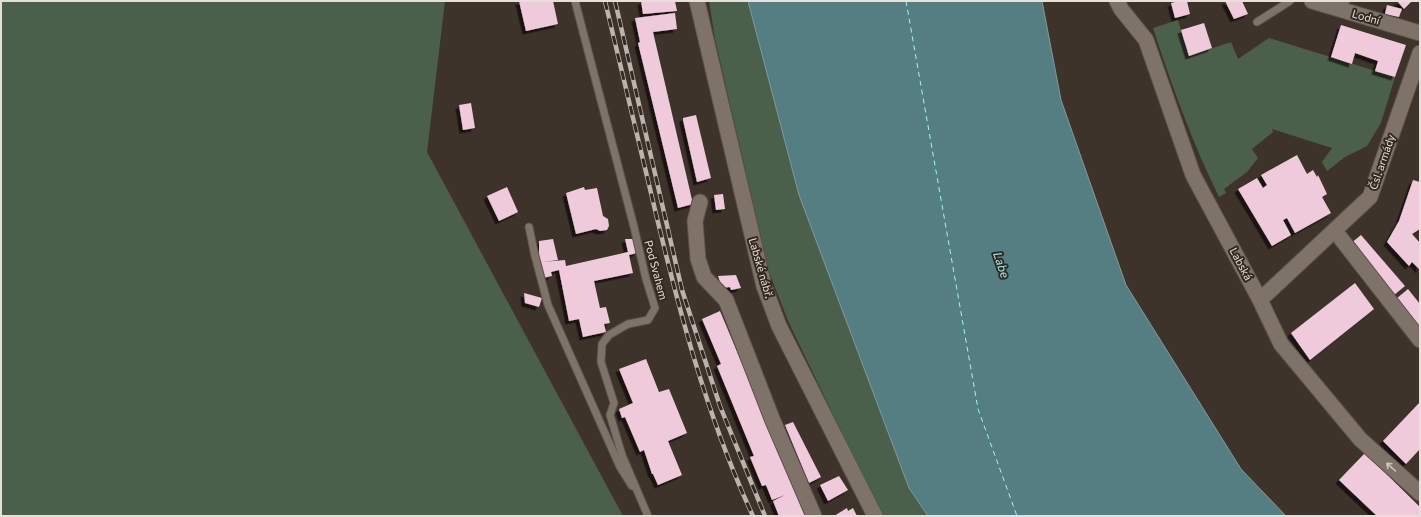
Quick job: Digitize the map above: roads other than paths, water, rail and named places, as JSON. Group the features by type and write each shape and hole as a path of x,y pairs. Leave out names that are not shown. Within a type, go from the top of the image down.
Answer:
{"street":[{"name":"Labské nábř.","path":"697,1 764,286 779,326 875,516"},
{"name":"Labská","path":"1117,1 1121,10 1146,40 1194,175 1260,300 1281,344 1360,440 1420,493"},
{"name":"Lodní","path":"1312,1 1344,5 1420,33"},
{"name":"Čsl. armády","path":"1260,300 1335,232 1370,197 1420,53"},
{"path":"700,202 695,221 698,258 704,277 726,300 773,421 814,516"},
{"path":"1335,232 1420,340"}],"lane":[{"name":"Pod Svahem","path":"575,1 646,279 655,308 648,320 628,324 609,335 602,344 601,362 614,403 610,415 622,455 647,513"},
{"path":"1257,22 1290,1"},
{"name":"Pod Svahem","path":"529,228 548,305 620,467 647,513"}],"water":[{"name":"Labe","path":"748,1 1042,1 1061,100 1126,285 1241,469 1286,516 928,516 909,488 799,195"}],"railway":[{"path":"605,1 682,316 706,398 720,438 753,516"},
{"path":"615,1 682,290 720,406 765,516"}]}
